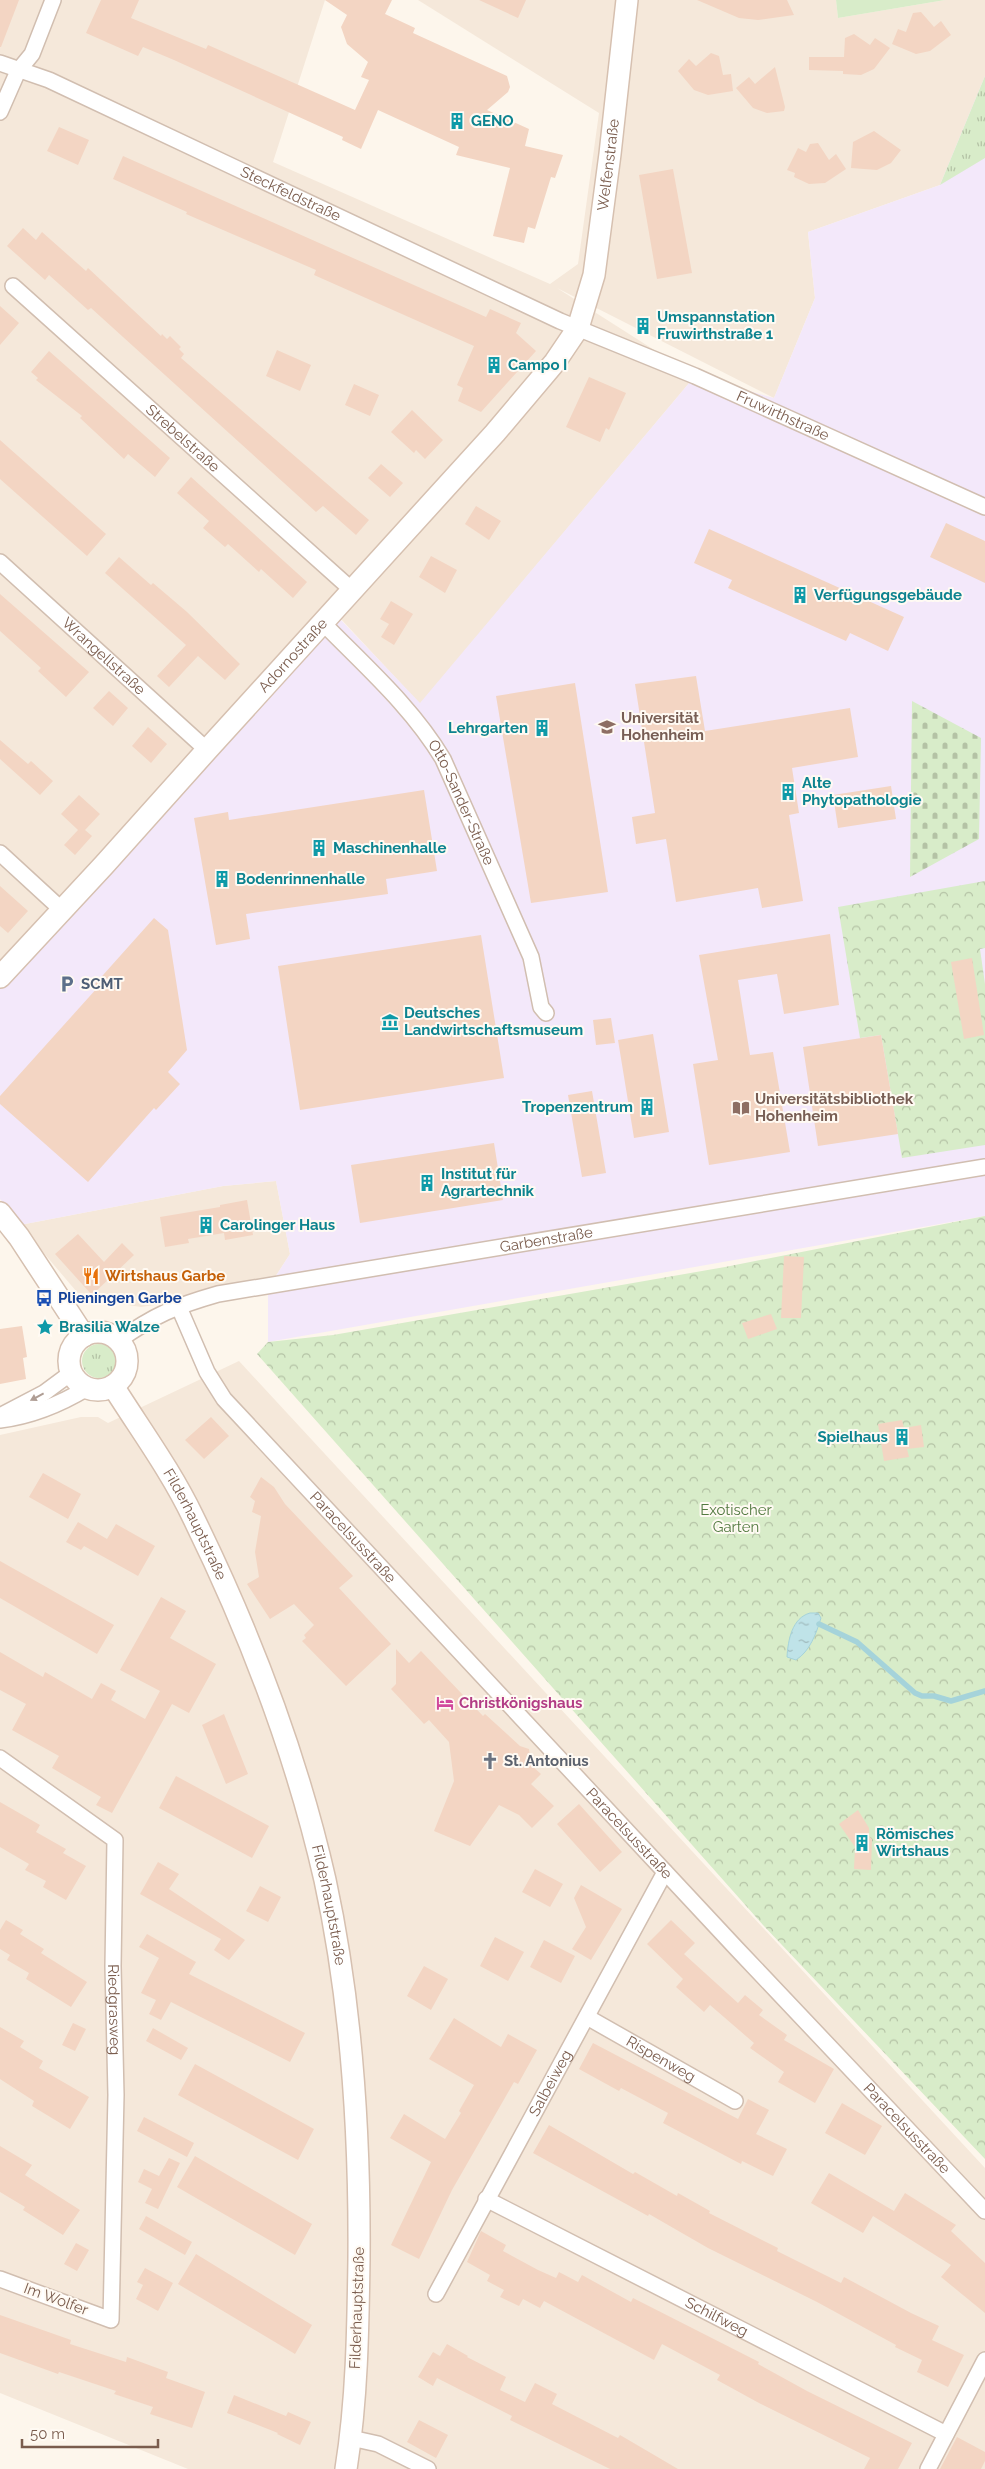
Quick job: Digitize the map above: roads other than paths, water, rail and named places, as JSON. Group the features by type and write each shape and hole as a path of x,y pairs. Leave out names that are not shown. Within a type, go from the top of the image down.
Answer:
{"main road":[{"name":"Welfenstraße","path":"569,324 594,276 610,154 626,0"},
{"name":"Adornostraße","path":"0,977 164,799 495,433 555,362 569,324"},
{"path":"0,1214 18,1237 84,1336"},
{"path":"102,1333 118,1341 126,1354 126,1370 121,1379 113,1386 96,1390 80,1384 71,1373 69,1356 72,1348 84,1336 102,1333"},
{"name":"Filderhauptstraße","path":"113,1386 162,1462 193,1516 232,1605 275,1707 312,1830 325,1882 352,2060 358,2134 358,2321 351,2438 346,2469"}],"street":[{"path":"0,112 18,71 32,54 53,0"},
{"name":"Steckfeldstraße","path":"0,63 58,84 569,324"},
{"name":"Strebelstraße","path":"12,286 352,590"},
{"name":"Fruwirthstraße","path":"569,324 743,396 985,507"},
{"name":"Wrangellstraße","path":"0,562 207,750"},
{"name":"Otto-Sander-Straße","path":"323,623 430,736 443,759 531,957 540,1007 546,1013"},
{"path":"0,854 62,910"},
{"name":"Garbenstraße","path":"118,1341 149,1319 178,1306 218,1294 985,1167"},
{"name":"Paracelsusstraße","path":"178,1306 207,1372 224,1399 665,1872 985,2211"},
{"path":"0,1416 44,1393 71,1373"},
{"path":"0,1420 23,1417 52,1407 87,1388"},
{"name":"Riedgrasweg","path":"0,1758 115,1840 113,1966 116,2095 111,2320"},
{"name":"Salbeiweg","path":"436,2294 665,1872"},
{"name":"Rispenweg","path":"587,2017 735,2101"},
{"name":"Schilfweg","path":"486,2199 946,2434"},
{"name":"Im Wolfer","path":"0,2279 111,2320"},
{"path":"928,2469 985,2360"},
{"path":"351,2438 378,2444 428,2469"}],"water":[{"path":"810,1613 818,1613 821,1618 812,1642 796,1660 787,1657 792,1630 799,1620"}],"waterway":[{"path":"819,1624 857,1642 915,1693 922,1696 934,1696 951,1701 985,1691"}],"place":[{"name":"GENO","path":"457,121"},
{"name":"Umspannstation Fruwirthstraße 1","path":"643,326"},
{"name":"Campo I","path":"494,365"},
{"name":"Verfügungsgebäude","path":"800,595"},
{"name":"Universität Hohenheim","path":"607,727"},
{"name":"Lehrgarten","path":"542,728"},
{"name":"Alte Phytopathologie","path":"788,792"},
{"name":"Maschinenhalle","path":"319,848"},
{"name":"Bodenrinnenhalle","path":"222,879"},
{"name":"SCMT","path":"67,984"},
{"name":"Deutsches Landwirtschaftsmuseum","path":"390,1022"},
{"name":"Tropenzentrum","path":"647,1107"},
{"name":"Universitätsbibliothek Hohenheim","path":"741,1108"},
{"name":"Institut für Agrartechnik","path":"427,1183"},
{"name":"Carolinger Haus","path":"206,1225"},
{"name":"Wirtshaus Garbe","path":"91,1276"},
{"name":"Plieningen Garbe","path":"44,1298"},
{"name":"Brasilia Walze","path":"45,1327"},
{"name":"Spielhaus","path":"902,1437"},
{"name":"Christkönigshaus","path":"445,1703"},
{"name":"St. Antonius","path":"490,1761"},
{"name":"Römisches Wirtshaus","path":"862,1843"}],"park label":[{"name":"Exotischer Garten","path":"736,1518"}]}
